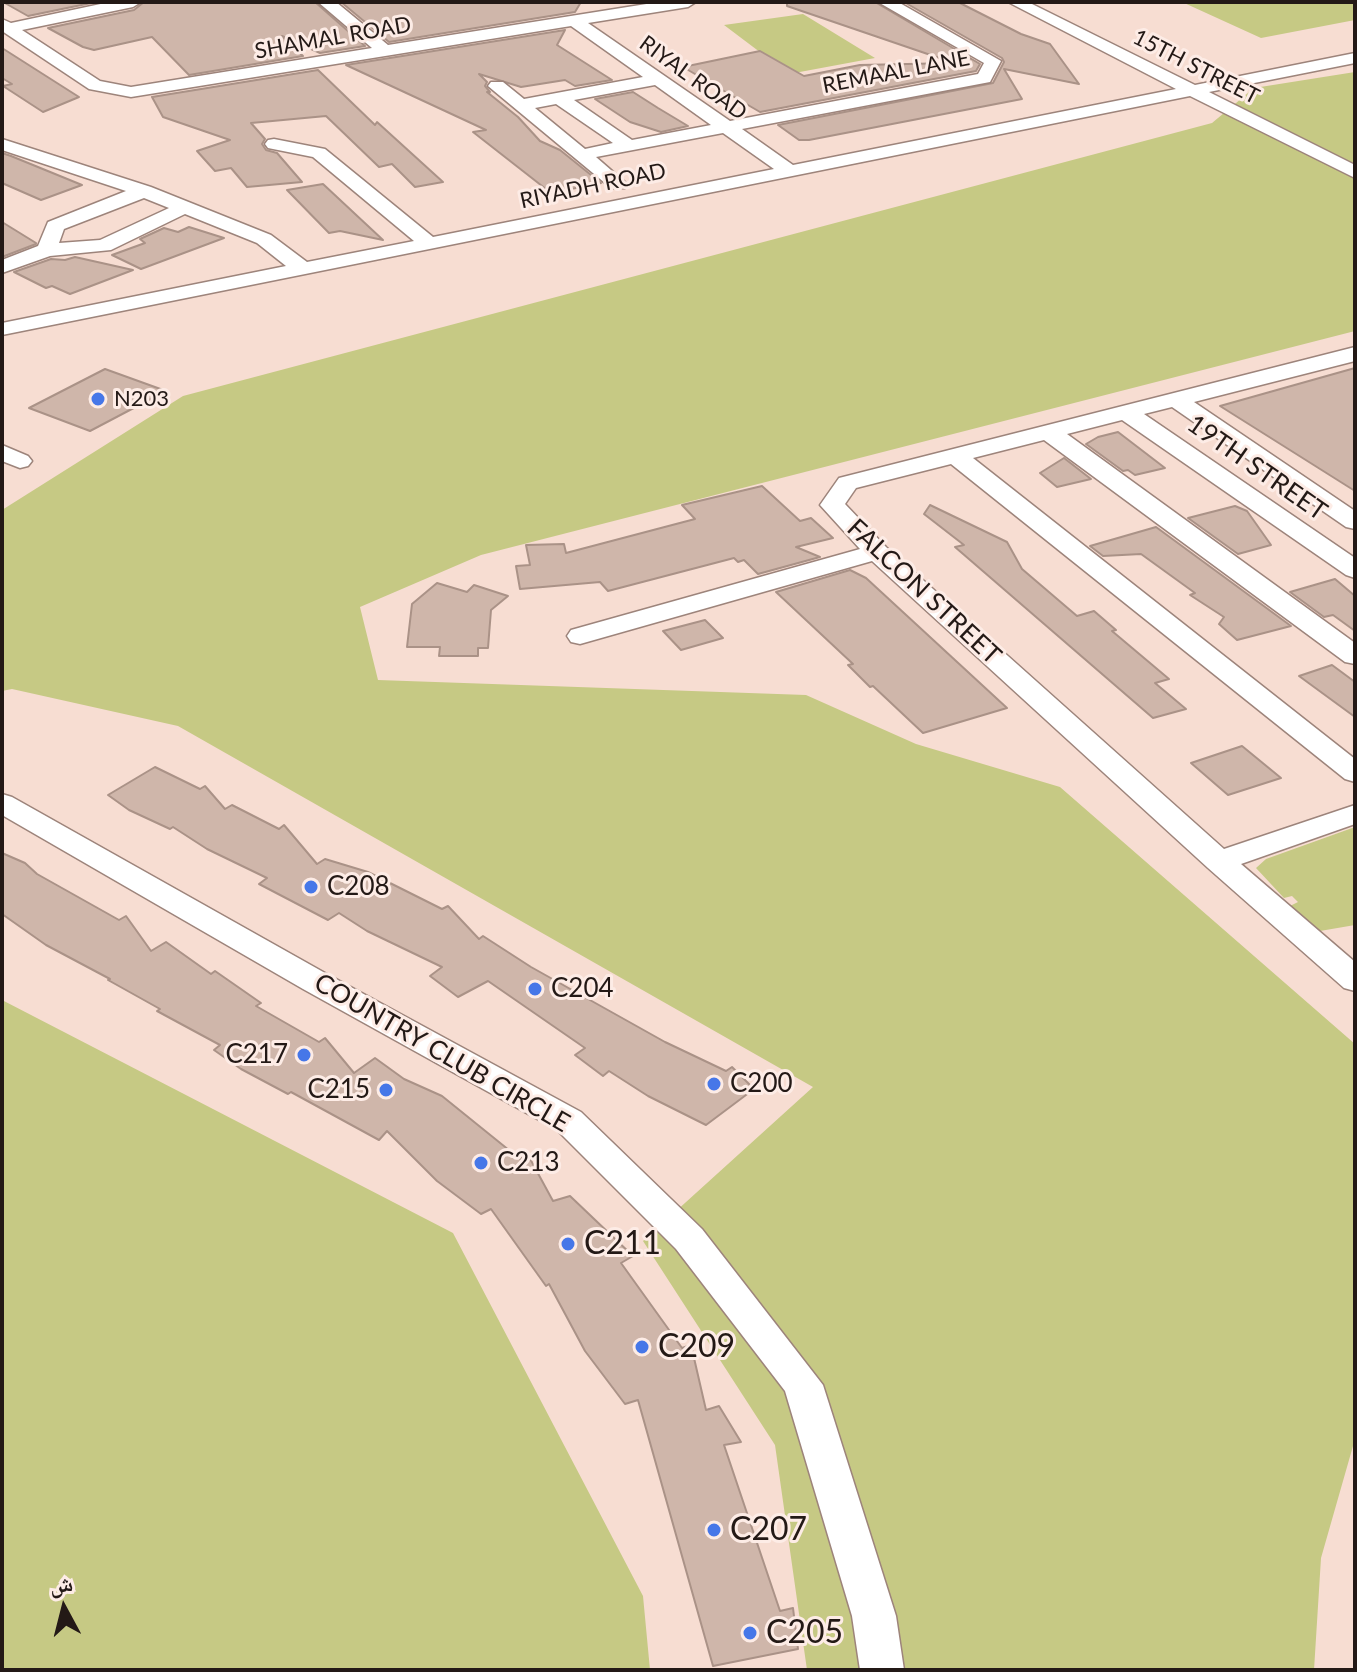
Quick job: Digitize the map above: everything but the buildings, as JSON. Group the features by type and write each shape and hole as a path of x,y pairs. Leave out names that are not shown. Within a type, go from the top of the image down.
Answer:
{"street":[{"path":"5,26 133,2"},
{"path":"326,2 385,51"},
{"name":"SHAMAL ROAD","path":"5,26 95,85 131,92 688,2"},
{"name":"REMAAL LANE","path":"724,128 984,78 993,61 886,2"},
{"name":"15TH STREET","path":"1016,2 1355,172"},
{"name":"RIYAL ROAD","path":"573,20 784,168"},
{"path":"1187,90 1355,52"},
{"path":"1187,90 1355,58"},
{"path":"522,105 659,79"},
{"path":"497,86 618,184"},
{"path":"1187,90 1355,182"},
{"name":"RIYADH ROAD","path":"2,320 299,265 1187,90"},
{"path":"559,98 629,146"},
{"path":"580,155 724,128"},
{"path":"2,144 144,191 264,239 299,265"},
{"path":"274,144 319,153 425,240"},
{"path":"47,250 55,226 144,191"},
{"path":"2,267 47,250 104,246 185,207"},
{"name":"RIYADH ROAD","path":"2,329 299,265"},
{"name":"FALCON STREET","path":"1347,963 1219,861 877,552 832,505 847,483 1355,354"},
{"name":"19TH STREET","path":"1176,400 1355,522"},
{"name":"19TH STREET","path":"1127,413 1355,570"},
{"path":"1050,433 1355,656"},
{"path":"957,457 1355,773"},
{"path":"580,636 877,552"},
{"name":"COUNTRY CLUB CIRCLE","path":"2,803 569,1121 689,1239 803,1385 874,1616 882,1670"},
{"path":"1219,861 1355,814"}],"green space":[{"path":"1182,2 1355,2 1355,20 1261,38"},
{"path":"803,14 875,58 789,74 724,25"},
{"path":"1355,72 1355,331 481,555 360,607 378,680 806,695 916,744 1060,787 1355,1044 1355,1439 1321,1558 1314,1670 807,1670 775,1445 643,1241 813,1087 178,726 12,689 2,691 2,510 183,396 1212,123 1254,88"},
{"path":"1355,827 1355,925 1320,931 1290,906 1298,902 1292,896 1284,898 1256,868 1266,859"},
{"path":"2,1000 453,1233 643,1596 650,1670 2,1670"}],"place":[{"name":"N203","path":"98,399"},
{"name":"C208","path":"311,887"},
{"name":"C204","path":"535,989"},
{"name":"C217","path":"304,1055"},
{"name":"C200","path":"714,1084"},
{"name":"C215","path":"386,1090"},
{"name":"C213","path":"481,1163"},
{"name":"C211","path":"568,1244"},
{"name":"C209","path":"642,1347"},
{"name":"C207","path":"714,1530"},
{"name":"C205","path":"750,1633"}]}
